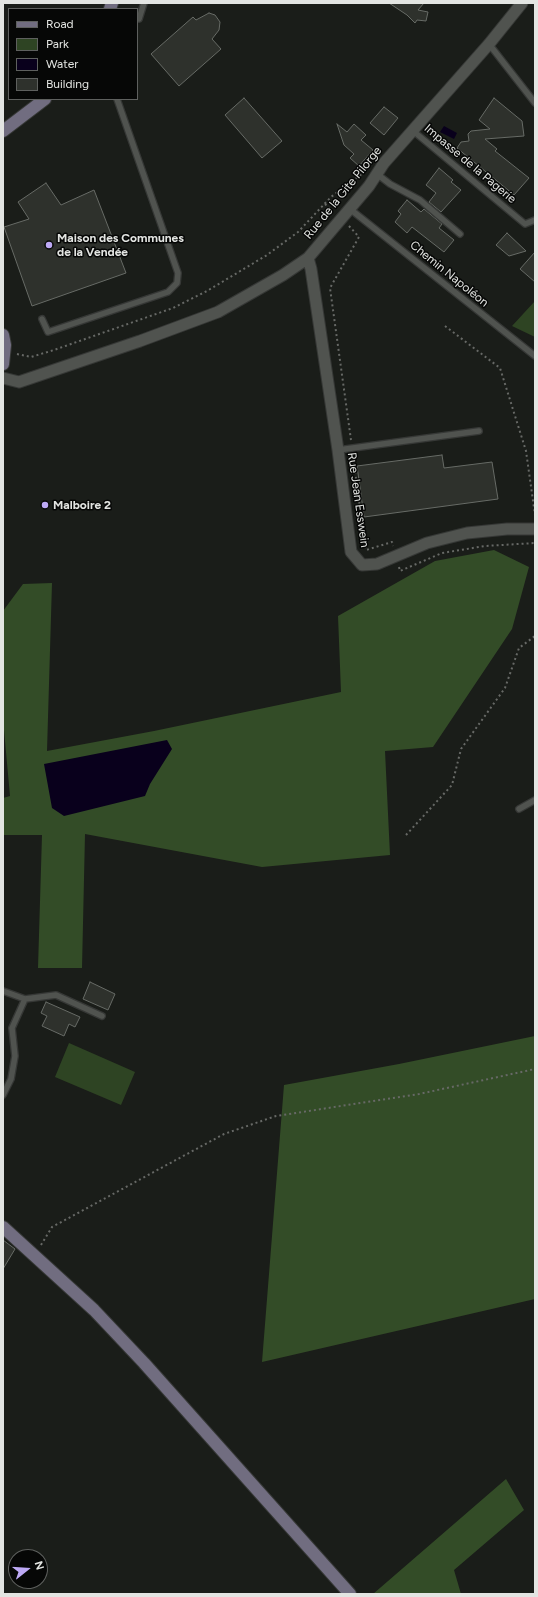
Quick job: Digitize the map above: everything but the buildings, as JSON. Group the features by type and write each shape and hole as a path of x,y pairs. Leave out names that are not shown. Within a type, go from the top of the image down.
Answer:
{"street":[{"name":"Rue de la Gite Pilorge","path":"3,378 19,382 140,341 218,312 283,275 308,258 350,209 412,130 489,44 522,3"},
{"path":"3,131 44,100"},
{"name":"Rue Jean Esswein","path":"308,258 311,269 338,450 351,552 362,565 377,564 427,543 468,533 507,529 535,529"},
{"path":"3,364 4,340"},
{"path":"3,1227 94,1310 144,1363 350,1594"}],"lane":[{"path":"139,19 144,3"},
{"path":"489,44 535,103"},
{"path":"42,319 48,332 168,292 177,283 178,273 117,100"},
{"name":"Impasse de la Pagerie","path":"412,130 525,224 535,220"},
{"path":"377,174 390,184 420,200 460,234"},
{"name":"Chemin Napoléon","path":"350,209 535,356"},
{"path":"338,450 479,431"},
{"path":"519,809 535,800"},
{"path":"3,991 24,999 56,995 102,1016"},
{"path":"3,1095 11,1079 15,1056 12,1028 24,999"}],"path":[{"path":"4,340 17,354 31,357 173,308 207,291 267,255 298,232 324,204 346,184 364,172"},
{"path":"324,204 360,237 330,288 366,550 392,542 400,571 442,553 485,546 535,543"},
{"path":"445,326 500,368 526,451 535,515"},
{"path":"406,835 452,785 461,749 504,688 519,648 535,636"},
{"path":"34,1255 52,1227 224,1134 276,1116 419,1094 535,1069"}],"green space":[{"path":"535,301 535,337 512,326"},
{"path":"494,550 529,567 512,629 433,747 385,751 390,855 262,867 85,834 82,968 38,968 42,835 3,835 3,798 10,796 3,719 3,611 23,584 52,583 47,751 154,731 341,692 338,616 435,561"},
{"path":"535,1036 535,1299 262,1362 284,1085 399,1064"},
{"path":"69,1043 135,1072 121,1105 55,1077"},
{"path":"506,1479 524,1510 454,1570 461,1594 373,1594"}],"water":[{"path":"444,126 457,133 454,139 440,132"},
{"path":"167,740 172,749 150,784 145,796 64,816 52,808 44,764"}],"place":[{"name":"Maison des Communes de la Vendée","path":"49,245"},
{"name":"Malboire 2","path":"45,505"}]}
